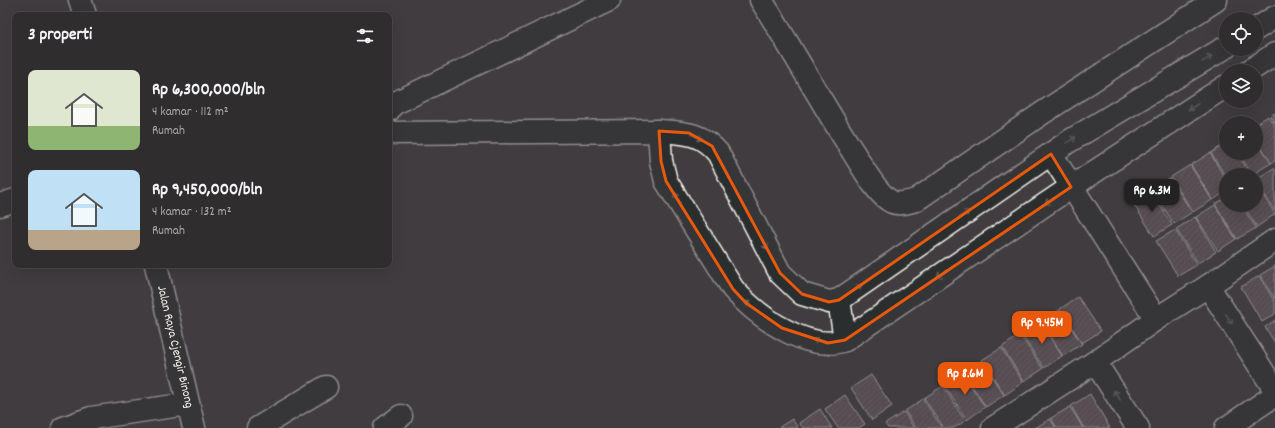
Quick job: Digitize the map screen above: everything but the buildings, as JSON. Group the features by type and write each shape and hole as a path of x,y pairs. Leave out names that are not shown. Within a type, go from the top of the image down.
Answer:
{"street":[{"path":"80,0 84,12"},
{"path":"392,105 609,0"},
{"path":"761,0 833,122 872,183 893,203 904,203 916,200 1044,112 1216,0"},
{"path":"1263,25 1275,17"},
{"path":"392,133 659,131 689,133 702,139 712,146 718,153 780,273 802,294 829,302 839,300 1068,142 1219,51"},
{"path":"1259,64 1275,54"},
{"path":"659,131 661,162 666,181 733,289 746,303 790,333 817,342 828,343 845,340 1072,186 1219,91"},
{"path":"1051,154 1156,319"},
{"path":"0,204 12,201"},
{"path":"993,428 1095,362 1156,319 1208,286 1275,240"},
{"name":"Jalan Raya Cjengir Binong","path":"157,268 194,428"},
{"path":"1208,286 1275,390"},
{"path":"839,300 845,340"},
{"path":"1095,362 1138,428"},
{"path":"258,428 326,387"},
{"path":"1226,428 1275,395"},
{"path":"63,428 91,418 188,404"}],"highlighted area":[{"path":"659,131 689,133 712,146 780,273 802,294 829,302 839,300 1051,154 1071,187 845,340 828,343 782,328 746,303 733,289 666,181 661,161"}]}
